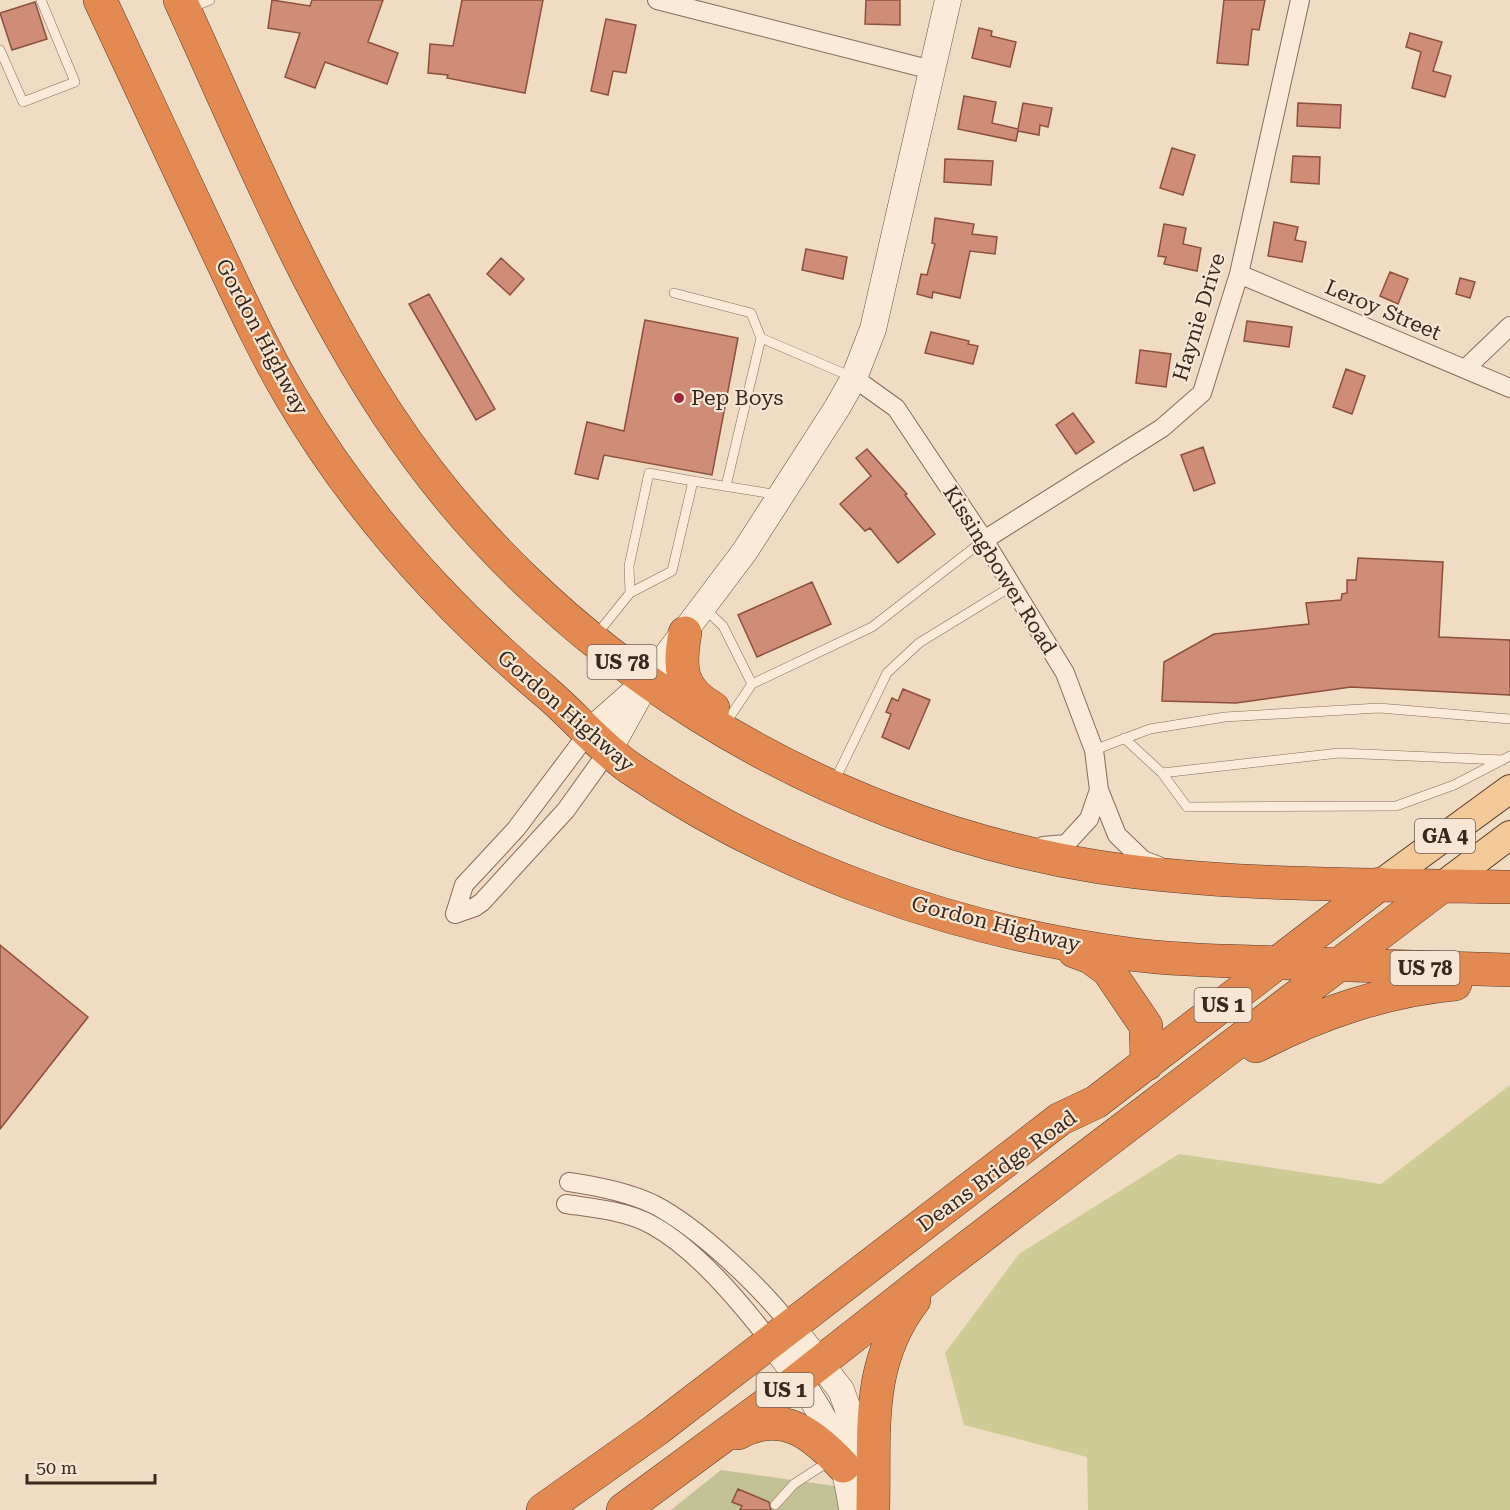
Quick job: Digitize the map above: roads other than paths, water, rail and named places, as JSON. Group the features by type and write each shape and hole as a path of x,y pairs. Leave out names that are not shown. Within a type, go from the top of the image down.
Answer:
{"highway":[{"name":"Gordon Highway","path":"100,0 246,314 289,394 358,497 436,590 504,658 626,766 735,830 799,861 872,891 952,917 1050,941 1141,955 1341,965 1510,970"},
{"name":"US 78","path":"192,3 316,292 340,337 388,416 443,489 484,536 535,587 593,639 648,680 723,730 832,787 927,824 1006,847 1097,866 1189,877 1380,884"},
{"path":"694,620 680,662 688,684 703,703 832,787"},
{"path":"1380,884 1510,888"},
{"name":"Deans Bridge Road","path":"543,1510 656,1430 1060,1119 1096,1102 1147,1064 1380,884"},
{"name":"Deans Bridge Road","path":"623,1510 810,1371 938,1270 1442,886"},
{"path":"1050,941 1090,957 1108,970 1146,1026 1147,1064"},
{"name":"US 1","path":"1183,1084 1271,1038 1338,1011 1427,986 1510,979"},
{"path":"866,1509 851,1453 877,1384 881,1361 896,1326 938,1270"},
{"path":"707,1449 752,1426 774,1423 807,1433 825,1446 851,1453"}],"main road":[{"name":"Deans Bridge Road","path":"1380,884 1510,789"},
{"name":"Deans Bridge Road","path":"1442,886 1510,835"}],"street":[{"path":"657,0 932,70"},
{"path":"599,741 566,810 482,902 455,914 464,885 599,741 694,620 745,551 854,378 873,329 948,0"},
{"name":"Haynie Drive","path":"984,540 1162,428 1202,393 1239,274 1300,0"},
{"name":"Leroy Street","path":"1239,274 1510,388"},
{"path":"1465,369 1510,326"},
{"name":"Kissingbower Road","path":"854,378 896,408 984,540 1065,673 1094,750 1099,790 1117,835 1143,860 1189,877"},
{"name":"Kissingbower Road","path":"1006,847 1066,844 1089,819 1099,790"},
{"path":"569,1182 628,1195 653,1204 675,1218 746,1277 781,1334 810,1371 814,1399 851,1453"},
{"path":"566,1204 628,1216 651,1224 694,1258 750,1316 781,1334"}],"lane":[{"path":"0,50 22,102 75,82 41,0"},
{"path":"674,293 751,313 760,338 726,486"},
{"path":"760,338 854,378"},
{"path":"630,593 629,566 649,473 781,495"},
{"path":"593,639 630,593 672,571 693,481"},
{"path":"729,718 752,684 872,627 984,540"},
{"path":"832,787 887,673 919,643 1012,586"},
{"path":"694,620 723,626 752,684"},
{"path":"1094,750 1150,729 1225,717 1378,708 1510,719"},
{"path":"1124,738 1161,773 1187,807 1396,806 1454,785 1508,759"},
{"path":"1161,773 1339,753 1508,759"},
{"path":"775,1505 794,1484 851,1453"}],"place":[{"name":"Pep Boys","path":"679,398"}]}
